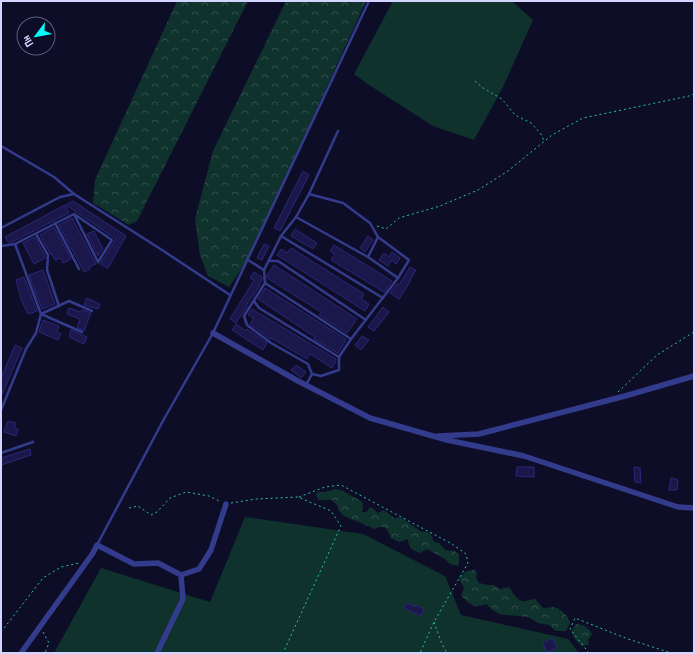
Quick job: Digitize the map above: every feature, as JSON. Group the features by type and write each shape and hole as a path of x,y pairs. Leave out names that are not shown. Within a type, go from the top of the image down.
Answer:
{"street":[{"path":"213,333 306,385 370,418 447,440 524,456 678,507 694,508"},
{"path":"432,436 479,434 694,376"},
{"path":"21,653 97,545 134,564 158,563 181,575 199,569 211,550 226,504"},
{"path":"157,653 183,599 181,575"}],"lane":[{"path":"97,545 164,419 213,333 369,1"},
{"path":"312,374 308,364 271,343 247,325 244,316 265,283 264,270 282,236 296,217 309,194 338,131"},
{"path":"1,146 54,177 74,194 230,295"},
{"path":"1,228 60,197 74,194"},
{"path":"309,194 343,203 370,223 378,237 409,260 398,278 339,357 339,370 320,376 312,374"},
{"path":"74,214 112,240 98,262 84,234 74,214"},
{"path":"1,246 14,244 74,214"},
{"path":"296,217 368,257 398,278"},
{"path":"55,224 79,269"},
{"path":"36,234 48,255 46,270 59,306"},
{"path":"282,236 383,298"},
{"path":"368,257 378,237"},
{"path":"1,410 26,349 36,333 40,314 14,244"},
{"path":"248,260 264,270"},
{"path":"269,261 278,261 366,320"},
{"path":"265,283 351,339"},
{"path":"40,314 69,301 92,311"},
{"path":"254,301 259,308 339,357"},
{"path":"40,314 82,332"},
{"path":"306,385 312,374"},
{"path":"1,453 33,442"}],"path":[{"path":"475,81 483,88 502,99 516,115 531,123 541,134 544,141"},
{"path":"370,223 386,229 400,218 440,206 478,190 508,171 552,135 583,118 694,94"},
{"path":"608,400 657,355 694,332"},
{"path":"129,508 138,506 151,515 157,512 170,498 186,492 209,496 226,504 256,499 298,497 325,487 341,485 452,544 466,554 468,563 434,622 420,653"},
{"path":"282,653 341,526 331,511 298,497"},
{"path":"1,632 43,578 61,567 87,561"},
{"path":"589,653 570,629 575,618 628,639 671,653"},
{"path":"434,622 447,653"},
{"path":"40,626 49,642 45,653"}],"green space":[{"path":"177,1 248,1 137,221 129,225 93,203 95,180"},
{"path":"286,1 366,1 248,260 229,287 208,276 200,255 195,219 213,151"},
{"path":"393,1 512,1 533,20 502,89 474,140 433,126 354,74"},
{"path":"335,489 341,490 361,501 363,504 362,512 366,512 371,507 378,513 384,510 394,518 402,518 420,531 430,533 434,542 439,543 445,550 455,551 459,555 459,564 457,566 450,564 445,559 427,549 420,553 417,552 410,547 408,539 399,542 391,538 387,530 383,527 375,529 344,516 332,500 318,500 316,494 318,492 326,492"},
{"path":"245,517 363,534 445,576 461,615 568,639 579,653 54,653 101,568 210,602"},
{"path":"474,570 477,572 476,578 479,583 494,585 500,589 509,587 518,599 522,601 535,599 543,608 554,607 562,611 570,623 566,631 556,631 549,625 538,623 528,617 499,614 486,604 475,606 470,604 461,596 464,588 459,579 460,576 467,571"},
{"path":"576,624 587,628 591,632 592,634 588,640 589,645 582,646 574,637 572,630"}],"building":[{"path":"303,171 309,175 280,231 274,228"},
{"path":"73,201 126,236 108,268 100,264 116,239 66,205"},
{"path":"65,205 69,213 12,242 8,242 5,237"},
{"path":"72,218 96,264 89,267 90,269 84,272 59,225"},
{"path":"54,227 71,259 63,263 61,258 55,260 40,235"},
{"path":"295,229 317,243 313,249 291,236"},
{"path":"94,231 103,249 98,256 87,234"},
{"path":"368,236 373,240 365,252 360,248"},
{"path":"35,237 45,258 34,264 23,243"},
{"path":"264,244 269,246 262,260 257,258"},
{"path":"334,245 392,281 384,292 331,260 335,254 330,251"},
{"path":"291,248 364,294 361,299 369,304 365,311 277,255 281,249 287,253"},
{"path":"392,252 400,258 396,264 392,260 388,266 379,260 384,253 389,257"},
{"path":"274,265 357,319 347,333 319,315 321,312 267,278 267,275"},
{"path":"410,267 416,270 399,299 390,293 397,284 399,285"},
{"path":"43,270 55,304 42,309 29,275"},
{"path":"254,272 262,277 262,280 236,323 230,319 254,280 250,278"},
{"path":"24,277 37,311 28,314 21,299 16,280"},
{"path":"265,288 344,338 346,340 338,353 314,339 315,337 258,299"},
{"path":"87,298 100,304 98,309 84,305"},
{"path":"383,307 389,312 374,331 368,327"},
{"path":"69,308 81,312 82,310 91,313 84,331 77,327 80,319 67,314"},
{"path":"252,309 336,359 332,368 310,354 307,359 271,338 270,339 250,324 254,318 248,315"},
{"path":"43,320 59,326 57,332 61,334 58,340 39,332"},
{"path":"236,324 246,331 247,329 267,343 263,350 232,330"},
{"path":"71,330 87,337 84,344 69,337"},
{"path":"362,336 369,340 361,350 355,345"},
{"path":"15,345 22,348 1,397 1,378"},
{"path":"296,365 306,372 301,378 291,370"},
{"path":"8,421 16,423 14,428 18,429 16,436 4,432"},
{"path":"30,449 31,455 1,465 1,458"},
{"path":"517,467 534,467 534,477 516,476"},
{"path":"634,467 640,468 641,483 635,482"},
{"path":"671,478 678,480 677,490 669,490"},
{"path":"407,603 424,609 421,616 404,608"},
{"path":"552,638 557,648 547,652 543,643"}]}
